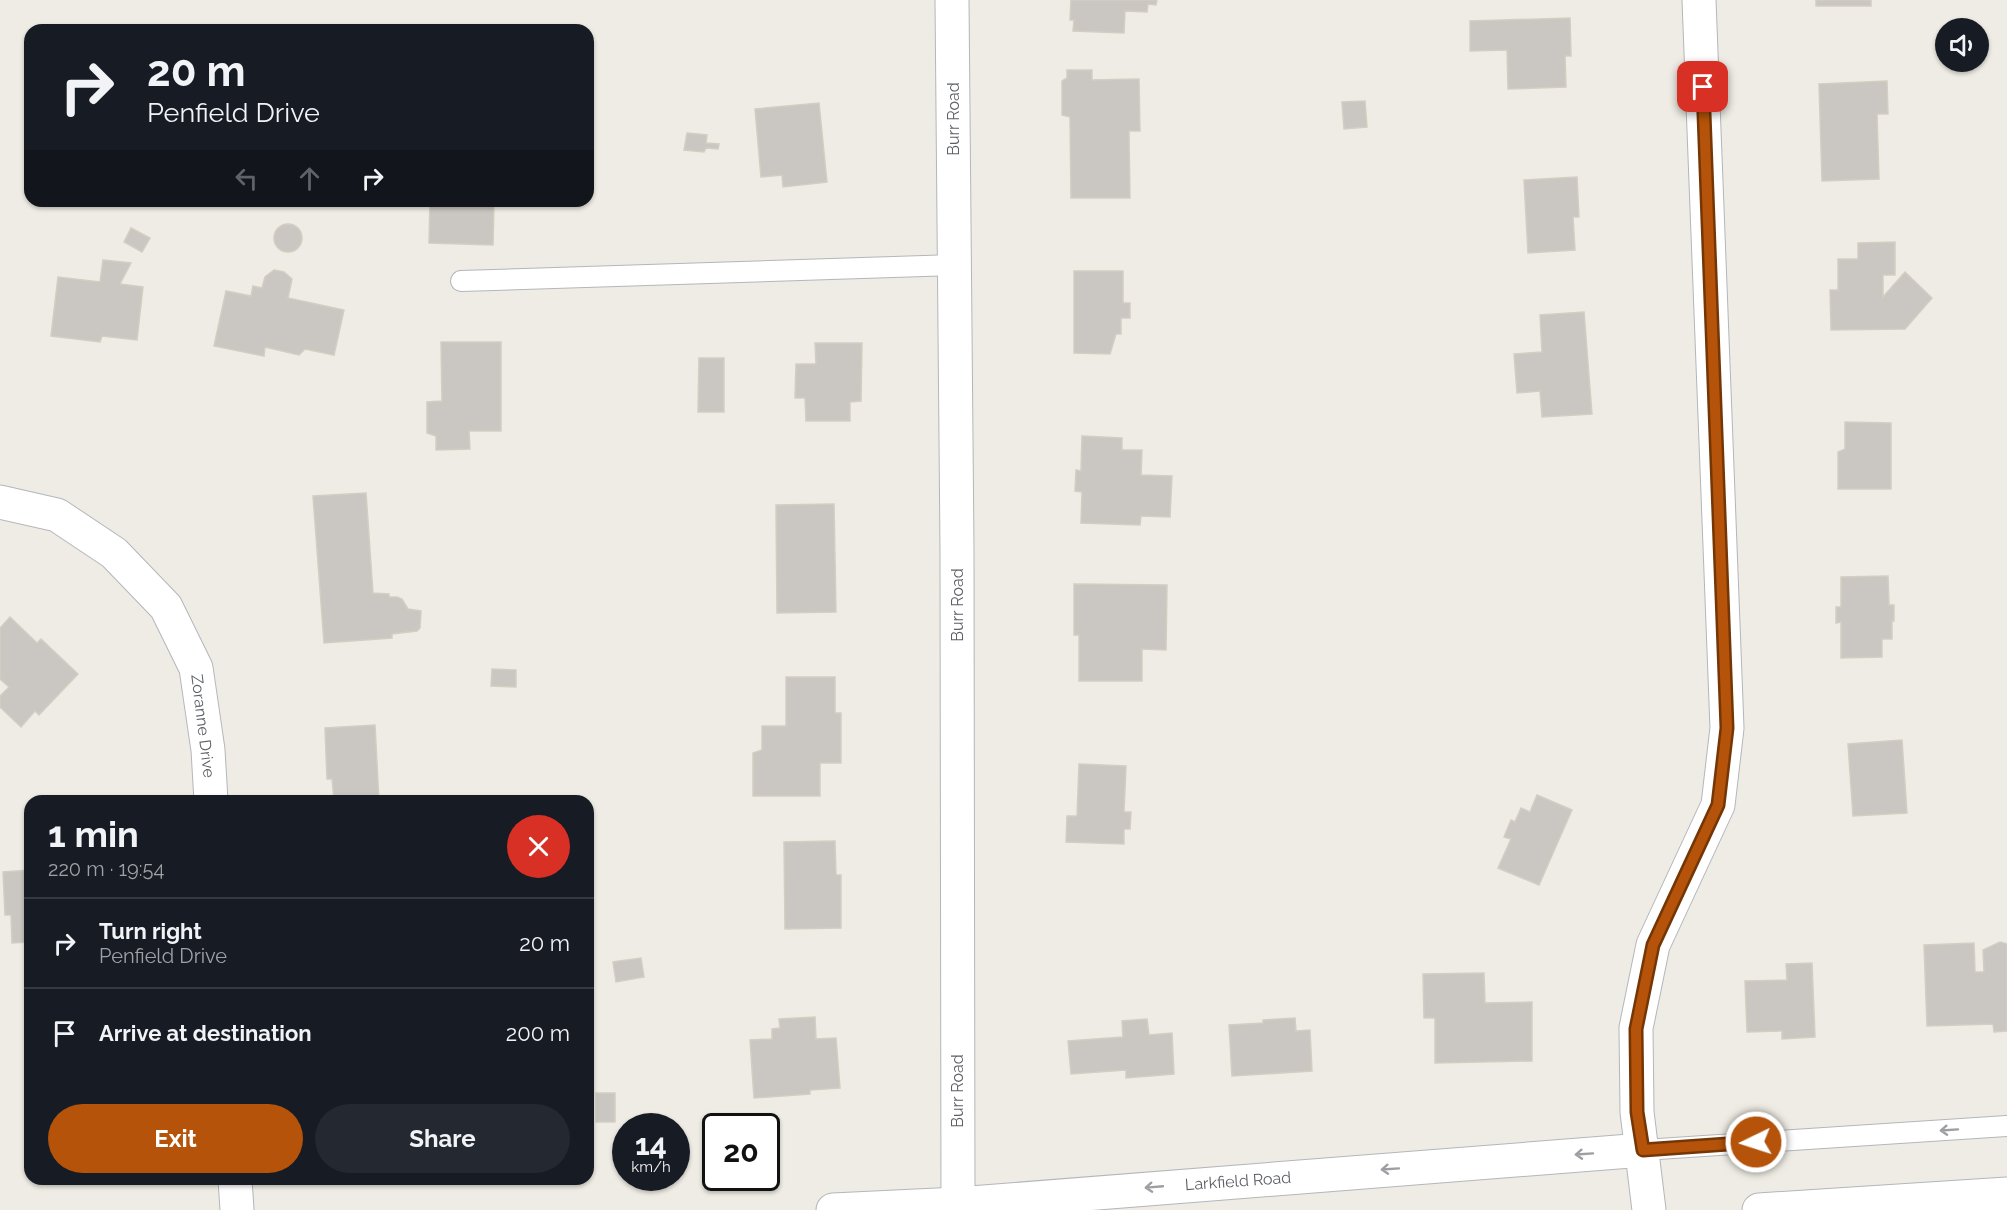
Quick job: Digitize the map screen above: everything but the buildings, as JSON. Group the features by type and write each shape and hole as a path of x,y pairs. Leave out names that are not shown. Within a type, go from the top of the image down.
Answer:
{"street":[{"name":"Burr Road","path":"952,0 958,1207"},
{"path":"1648,1210 1637,1112 1636,1029 1653,945 1718,805 1727,728 1699,0"},
{"name":"Zoranne Drive","path":"0,502 57,515 114,554 166,607 196,668 208,750 212,795"},
{"name":"Larkfield Road","path":"833,1210 958,1207 1643,1150"},
{"path":"235,1185 237,1210"},
{"path":"1759,1210 2007,1194"}],"lane":[{"path":"461,281 955,265"},
{"path":"1643,1150 2007,1126"}],"route":[{"path":"1703,87 1727,728 1718,805 1653,945 1636,1029 1637,1112 1643,1150 1756,1142"}]}
